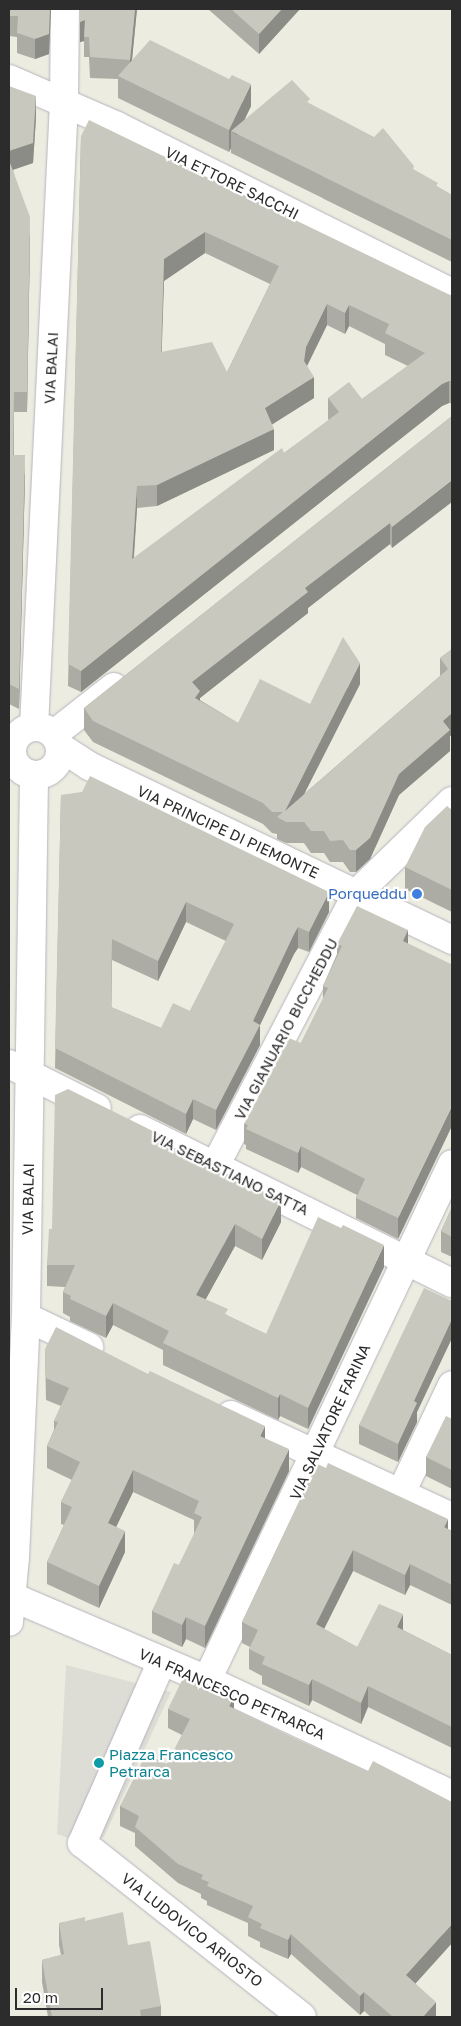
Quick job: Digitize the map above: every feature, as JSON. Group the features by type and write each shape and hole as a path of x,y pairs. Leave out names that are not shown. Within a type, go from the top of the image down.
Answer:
{"street":[{"name":"VIA BALAI","path":"10,1609 15,1557 26,1317 20,1069 29,749 64,102 65,9"},
{"name":"VIA ETTORE SACCHI","path":"9,79 64,102 452,293"},
{"path":"29,749 132,672"},
{"name":"VIA PRINCIPE DI PIEMONTE","path":"29,749 89,766 452,940"},
{"name":"VIA GIANUARIO BICCHEDDU","path":"215,1166 357,893 452,800"},
{"name":"VIA SEBASTIANO SATTA","path":"20,1069 452,1282"},
{"name":"VIA SALVATORE FARINA","path":"207,1680 452,1164"},
{"path":"26,1317 108,1356"},
{"path":"401,1493 449,1398"},
{"path":"207,1403 452,1517"},
{"name":"VIA FRANCESCO PETRARCA","path":"10,1609 162,1661 207,1680 452,1795"},
{"name":"VIA LUDOVICO ARIOSTO","path":"162,1661 82,1843 302,2017"}],"shaded area":[{"name":"Piazza Francesco Petrarca","path":"66,1665 171,1692 104,1837 82,1843 57,1834"}],"building":[{"path":"9,9 50,9 49,34 35,39 17,33 18,16 9,16"},
{"path":"80,9 135,9 130,60 90,57 89,37 84,37 85,20 80,22"},
{"path":"231,9 282,9 259,34"},
{"path":"150,40 229,79 232,75 251,84 229,130 118,76"},
{"path":"292,80 310,99 307,102 374,137 383,128 414,166 413,169 438,183 436,186 452,195 452,240 231,131"},
{"path":"9,86 36,96 33,143 9,151"},
{"path":"89,120 452,296 452,381 442,384 81,671 68,664 81,136","holes":["205,232 279,266 227,372 212,342 161,352 164,259","327,304 345,313 349,305 389,324 385,333 425,353 362,399 349,382 328,398 339,412 284,453 282,448 132,559 137,486 157,485 274,429 265,408 314,377 304,361 306,347"]},
{"path":"9,160 30,217 27,392 14,392 13,455 25,455 19,689 9,684"},
{"path":"452,416 452,480 392,527 390,523 305,588 308,592 192,682 200,691 195,698 238,723 260,679 310,704 343,637 360,663 285,811 448,669 440,658 452,649 452,713 443,721 450,730 399,774 370,838 356,850 350,850 343,840 330,841 324,831 311,831 304,822 286,822 277,817 283,812 272,812 263,803 93,721 84,708"},
{"path":"90,776 329,892 309,932 298,927 294,934 253,1021 260,1025 216,1110 193,1099 186,1114 55,1048 61,795 82,792","holes":["186,902 234,924 190,1011 173,1003 161,1028 111,1007 112,939 158,961"]},
{"path":"9,785 10,787 9,837"},
{"path":"447,806 452,810 452,890 405,867 425,827"},
{"path":"357,906 408,930 403,941 451,964 452,962 452,1106 398,1218 356,1198 365,1179 301,1146 298,1153 246,1129 248,1125 244,1124 289,1038 301,1043 328,988 323,986 342,946 337,944"},
{"path":"68,1089 173,1141 170,1146 281,1200 262,1239 235,1224 196,1295 228,1309 225,1314 266,1334 318,1217 341,1228 343,1225 384,1245 308,1408 280,1394 278,1398 163,1343 169,1331 113,1303 106,1316 70,1299 71,1296 63,1292 75,1265 47,1265 49,1229 52,1229 55,1095"},
{"path":"452,1207 452,1237 441,1231"},
{"path":"424,1288 452,1301 452,1319 414,1401 417,1403 398,1444 359,1425"},
{"path":"56,1327 148,1374 150,1371 265,1426 260,1436 289,1449 205,1626 186,1617 182,1625 152,1611 174,1563 179,1565 202,1517 194,1513 199,1501 133,1470 108,1523 125,1531 99,1586 47,1562 72,1507 61,1502 80,1462 47,1446 58,1422 54,1421 69,1388 46,1378 45,1349"},
{"path":"446,1416 452,1419 452,1470 426,1457"},
{"path":"328,1463 448,1519 444,1527 452,1531 452,1585 410,1564 405,1575 353,1550 316,1624 357,1647 379,1604 403,1614 397,1627 452,1655 452,1727 368,1686 361,1703 312,1679 309,1685 262,1664 265,1657 249,1649 258,1630 242,1622 317,1464 326,1468"},
{"path":"185,1674 234,1696 229,1706 296,1739 368,1771 373,1761 452,1802 452,1924 406,1975 436,2002 423,2017 393,2017 364,1992 360,1996 291,1934 288,1940 260,1928 262,1924 248,1917 253,1906 207,1886 209,1882 201,1879 203,1875 178,1864 135,1827 139,1816 120,1806 146,1754 167,1764 190,1719 168,1709"},
{"path":"123,1912 128,1945 150,1941 161,2006 140,2010 141,2017 52,2017 42,1960 64,1954 59,1923 85,1917 85,1921"}],"place":[{"name":"Porqueddu","path":"417,894"},
{"name":"Piazza Francesco Petrarca","path":"99,1763"}]}
